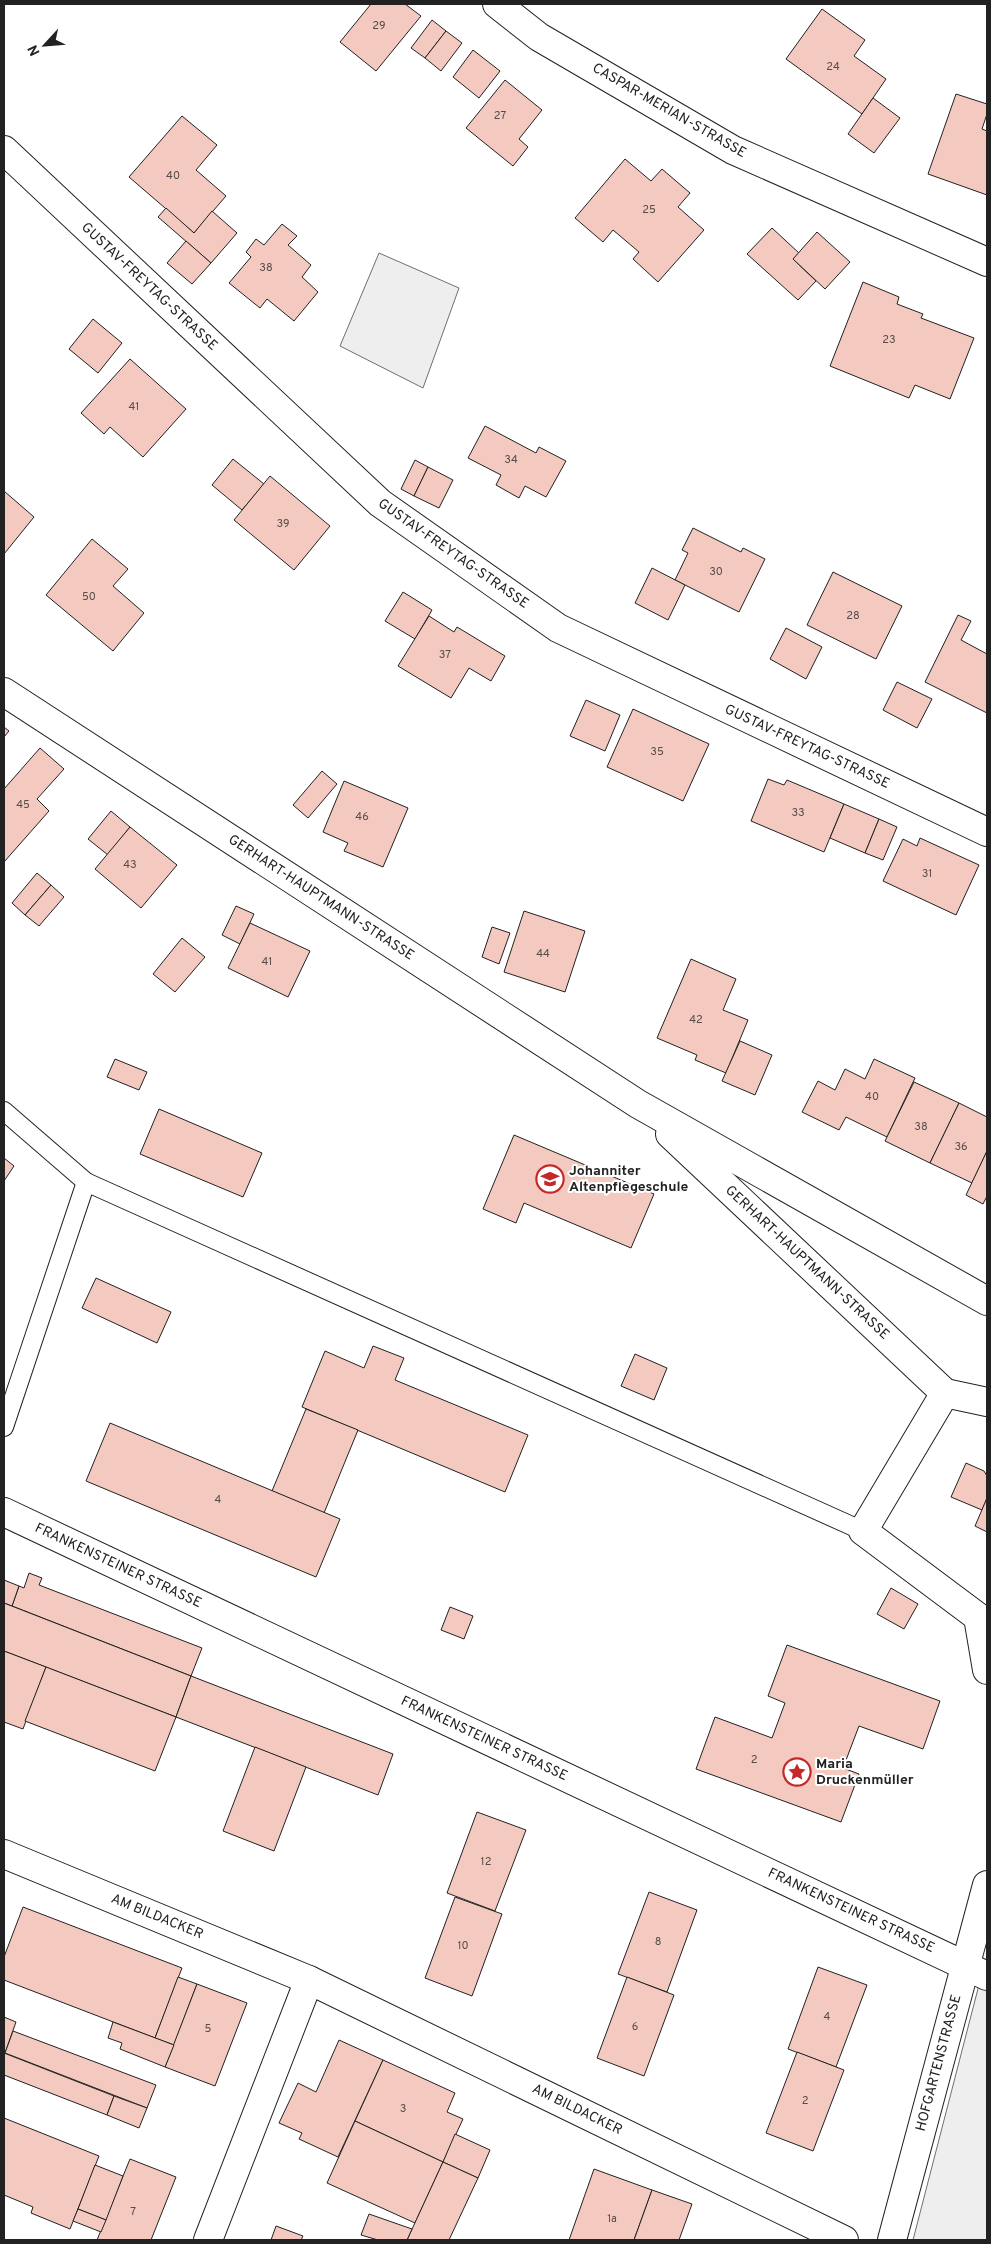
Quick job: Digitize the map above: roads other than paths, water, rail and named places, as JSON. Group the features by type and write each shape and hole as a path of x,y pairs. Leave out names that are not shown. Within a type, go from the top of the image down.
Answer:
{"street":[{"name":"CASPAR-MERIAN-STRASSE","path":"497,4 539,36 733,150 987,262"},
{"name":"GUSTAV-FREYTAG-STRASSE","path":"4,150 380,504 558,628 987,832"},
{"name":"GERHART-HAUPTMANN-STRASSE","path":"4,692 638,1104 987,1301"},
{"name":"GERHART-HAUPTMANN-STRASSE","path":"638,1104 945,1393"},
{"path":"987,1402 945,1393 863,1531 982,1616 987,1670"},
{"name":"FRANKENSTEINER STRASSE","path":"4,1512 976,1970"},
{"name":"AM BILDACKER","path":"4,1854 309,1980 844,2240"},
{"name":"HOFGARTENSTRASSE","path":"892,2240 976,1970 987,1885"},
{"path":"208,2240 309,1980"}],"lane":[{"path":"4,1111 86,1182 863,1531"},
{"path":"4,1427 86,1182"}],"place":[{"name":"Johanniter Altenpflegeschule","path":"550,1179"},
{"name":"Maria Druckenmüller","path":"797,1772"}]}
